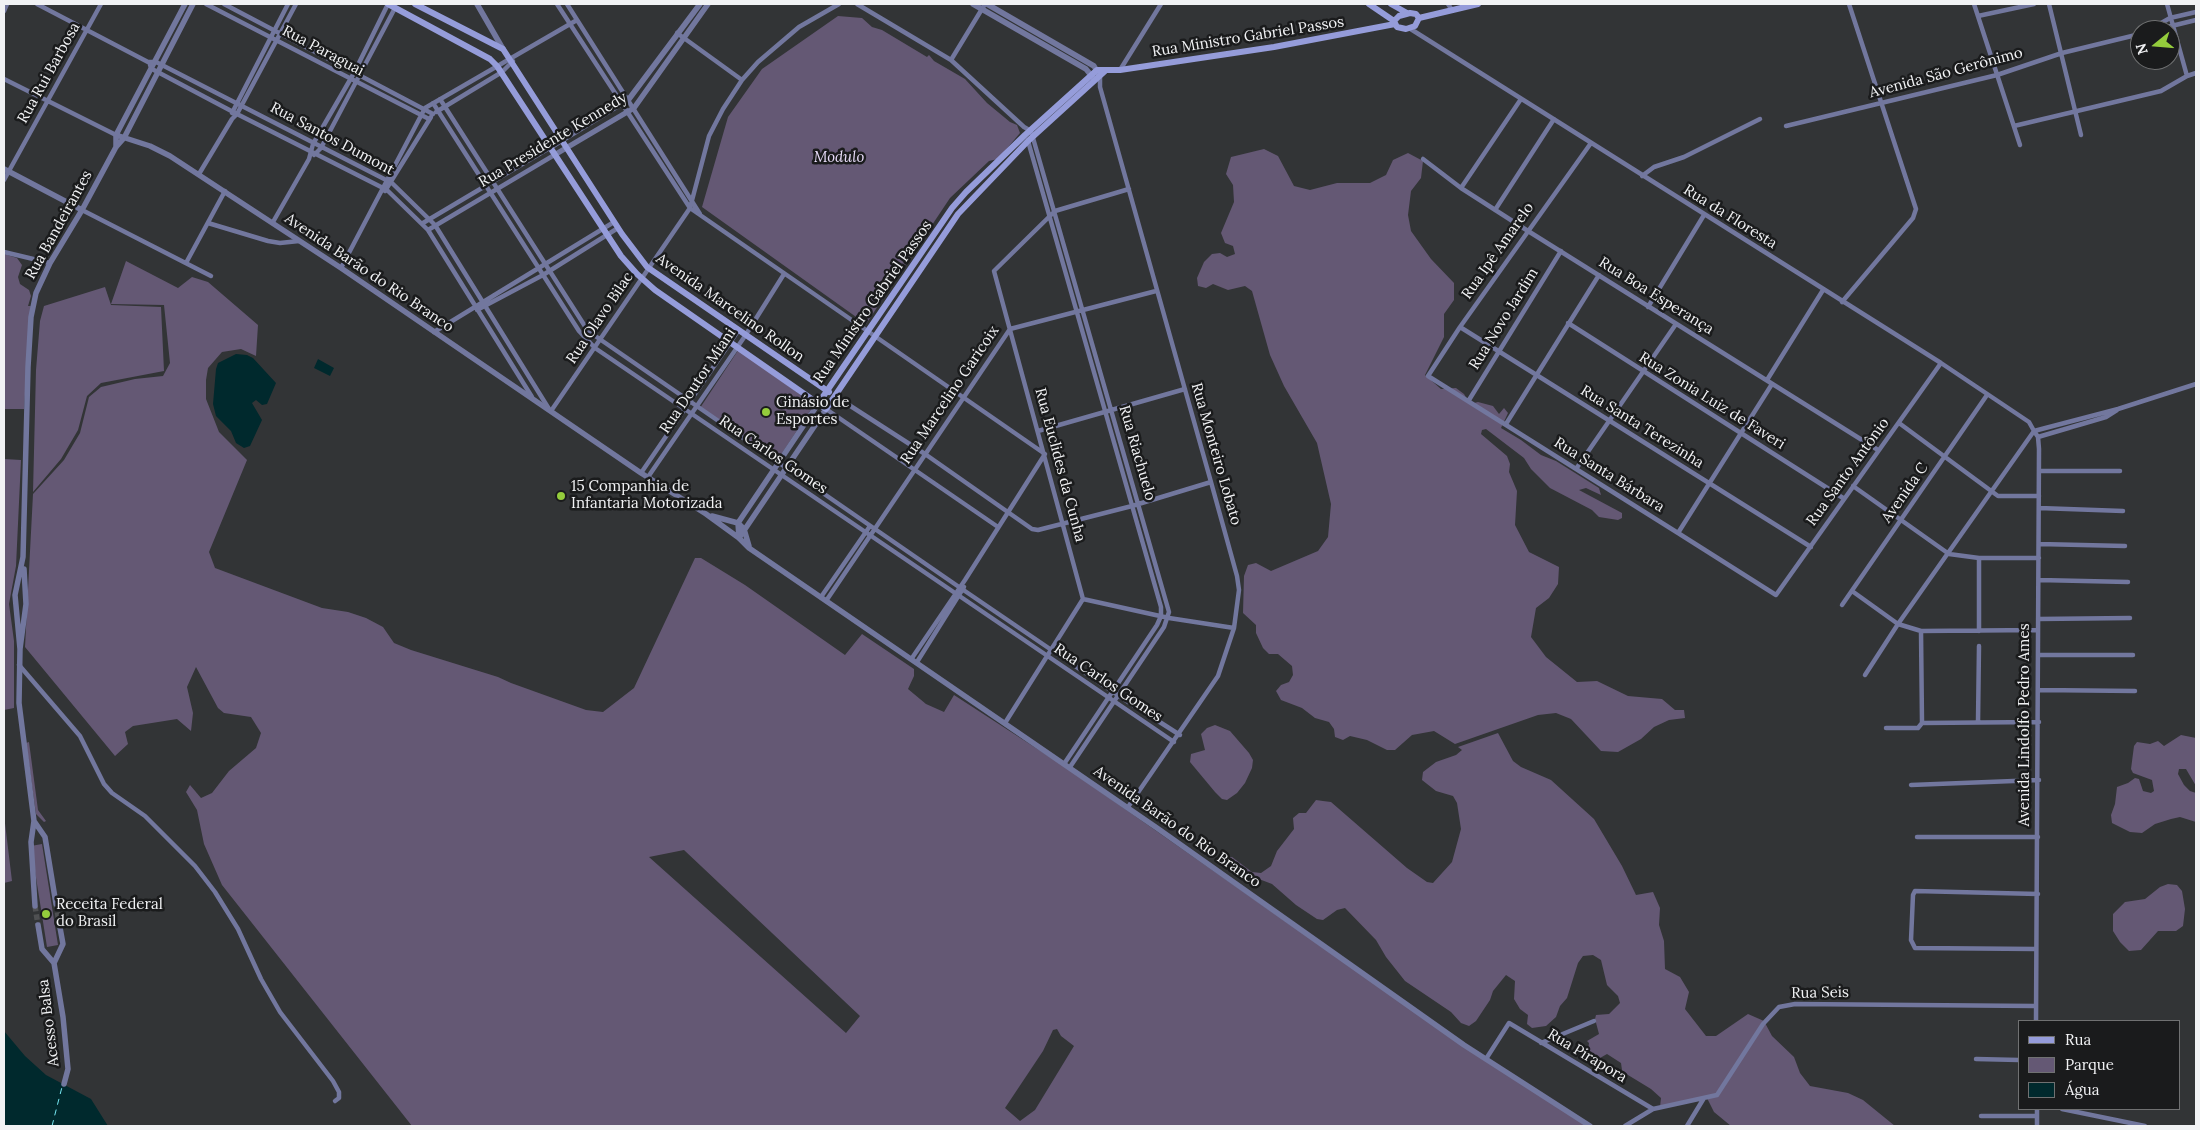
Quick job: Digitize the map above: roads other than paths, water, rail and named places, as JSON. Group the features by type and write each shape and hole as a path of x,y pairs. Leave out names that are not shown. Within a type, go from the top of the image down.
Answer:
{"main road":[{"name":"Avenida Marcelino Rollon","path":"388,4 396,6 490,59 500,69 620,256 642,279 688,314 826,409"},
{"path":"415,4 503,49"},
{"path":"1370,4 1395,22"},
{"path":"1391,4 1407,13 1413,13 1419,18"},
{"path":"1409,28 1415,26 1419,18 1478,4"},
{"name":"Rua Ministro Gabriel Passos","path":"1395,22 1398,16 1407,13"},
{"name":"Rua Ministro Gabriel Passos","path":"818,404 868,332 889,308 902,289 952,208 966,192 1028,134 1098,75 1274,47 1395,22"},
{"name":"Rua Ministro Gabriel Passos","path":"1395,22 1401,29 1409,28"},
{"path":"461,43 466,30"},
{"name":"Avenida Marcelino Rollon","path":"503,49 618,228 650,268 745,336 835,396"},
{"path":"688,314 696,301"},
{"name":"Rua Ministro Gabriel Passos","path":"826,409 875,336 889,308"}],"street":[{"path":"4,11 7,4"},
{"name":"Rua Santos Dumont","path":"37,4 148,62 156,62 392,183 435,225 550,410"},
{"name":"Rua Rui Barbosa","path":"4,180 6,170 48,102 100,4"},
{"name":"Rua Bandeirantes","path":"116,147 116,135 185,4"},
{"name":"Rua Bandeirantes","path":"34,820 20,713 19,665 26,604 23,557 31,317 36,293 50,263 82,210 116,147 124,138 193,4"},
{"name":"Rua Paraguai","path":"206,4 357,84 388,97 429,119"},
{"name":"Rua Paraguai","path":"224,4 354,73 436,112"},
{"path":"199,174 232,119 236,103 288,4"},
{"path":"235,112 242,106 296,4"},
{"path":"313,153 313,144 354,73 388,4"},
{"path":"557,4 690,208 1045,454 914,660"},
{"path":"567,4 693,201 700,215"},
{"name":"Rua Presidente Kennedy","path":"428,230 634,108 700,4"},
{"name":"Rua Presidente Kennedy","path":"423,222 486,187 628,99 708,4"},
{"name":"Rua Olavo Bilac","path":"550,410 601,341 690,208 710,136 723,109 742,80 758,62 799,27 839,4"},
{"path":"857,4 951,60 1028,134"},
{"path":"973,4 984,5 1094,66 1098,75"},
{"path":"1120,70 1161,4"},
{"path":"1448,4 1452,10"},
{"path":"1842,302 1916,214 1849,4"},
{"path":"1974,4 2020,145"},
{"path":"1978,16 2034,4"},
{"path":"2049,4 2081,135"},
{"path":"2167,4 2170,18"},
{"name":"Avenida Marcelino Rollon","path":"480,5 503,49"},
{"path":"951,60 984,5"},
{"path":"273,222 309,159 313,153 321,148 357,84 396,6"},
{"path":"234,18 238,11"},
{"path":"2166,20 2196,12"},
{"path":"342,268 381,194 392,183 429,119 436,112 470,91 517,56 577,20"},
{"path":"2180,24 2196,20"},
{"path":"174,26 180,30"},
{"name":"Rua da Floresta","path":"1409,28 1941,363 2029,422 2034,431"},
{"path":"680,35 742,80"},
{"name":"Avenida São Gerônimo","path":"1786,126 1997,75 2062,53 2130,36"},
{"path":"2180,53 2187,76"},
{"name":"Rua Santos Dumont","path":"148,62 158,72 385,189 423,222 532,398"},
{"path":"385,189 386,180 420,114 425,108 467,84 500,69"},
{"path":"2014,126 2161,91 2196,73"},
{"name":"Rua Monteiro Lobato","path":"1098,75 1156,291 1212,482 1239,590 1234,628 1218,676 1180,735 1128,807"},
{"name":"Avenida Barão do Rio Branco","path":"4,78 116,135 150,146 199,174 273,222 641,473 706,514 739,538 749,548 1128,807 1486,1059 1590,1126"},
{"path":"467,84 470,91"},
{"path":"388,97 390,91"},
{"name":"Rua Carlos Gomes","path":"440,99 588,331 1051,650 1180,735"},
{"path":"1461,188 1522,99"},
{"name":"Rua Carlos Gomes","path":"433,103 436,112 578,331 595,348 1046,657 1174,742"},
{"path":"1495,210 1554,118"},
{"path":"1642,176 1654,167 1684,157 1760,119"},
{"name":"Rua Riachuelo","path":"1028,134 1055,211 1139,504 1169,612 1169,618"},
{"name":"Rua Riachuelo","path":"1028,134 1048,218 1161,606 1161,616"},
{"name":"Rua Ipê Amarelo","path":"1428,376 1460,327 1592,143"},
{"path":"650,148 657,144"},
{"name":"Rua Boa Esperança","path":"1423,159 1461,188 1495,210 1878,450"},
{"path":"517,168 520,175"},
{"path":"6,170 210,276"},
{"path":"1048,218 1055,211 1129,189"},
{"path":"186,263 225,191"},
{"path":"1648,307 1704,215"},
{"name":"Rua Euclides da Cunha","path":"1048,218 994,271 1083,599"},
{"path":"434,332 469,311 483,300 614,222"},
{"path":"208,223 268,242 299,241"},
{"path":"469,311 478,310 543,275 618,228"},
{"name":"Rua Novo Jardim","path":"1469,400 1561,251"},
{"path":"4,252 50,263"},
{"name":"Rua Doutor Miani","path":"648,477 690,413 745,336 784,274"},
{"path":"1506,424 1599,274"},
{"path":"1767,380 1823,290"},
{"name":"Rua Marcelino Garicoix","path":"823,599 1010,329 1156,291"},
{"name":"Rua Zonia Luiz de Faveri","path":"1568,323 1843,498"},
{"path":"1576,469 1676,324"},
{"name":"Rua Santa Terezinha","path":"1460,327 1708,484 1811,546"},
{"name":"Rua Doutor Miani","path":"641,473 738,330"},
{"name":"Rua Santo Antônio","path":"1776,595 1843,498 1941,363"},
{"name":"Rua Santa Bárbara","path":"1428,376 1469,400 1776,595"},
{"path":"1678,533 1772,384"},
{"path":"1865,675 1898,624 2034,431 2118,409 2196,384"},
{"path":"1038,431 1185,389"},
{"name":"Avenida C","path":"1842,605 1987,395"},
{"name":"Avenida Marcelino Rollon","path":"835,396 925,454 1032,529 1062,524 1132,506 1212,482"},
{"name":"Rua Ministro Gabriel Passos","path":"738,523 818,404"},
{"name":"Avenida Marcelino Rollon","path":"826,409 998,527"},
{"name":"Rua Ministro Gabriel Passos","path":"739,538 826,409"},
{"path":"2034,431 2038,437 2106,418 2118,409"},
{"path":"1899,423 1998,496 2039,496"},
{"name":"Avenida Lindolfo Pedro Ames","path":"2036,1020 2039,780 2038,437"},
{"path":"2039,471 2120,471"},
{"path":"1853,486 1949,554 1980,558 2039,558"},
{"path":"2039,508 2123,511"},
{"name":"Avenida Barão do Rio Branco","path":"706,514 738,523 744,529"},
{"path":"738,523 739,538"},
{"path":"744,529 749,548"},
{"path":"2039,544 2125,546"},
{"name":"Rua Bandeirantes","path":"20,649 15,594 23,557"},
{"path":"1979,631 1980,558"},
{"path":"2039,580 2128,582"},
{"path":"1852,591 1898,624 1921,631 2038,630"},
{"path":"1005,723 1083,599 1169,618 1234,628"},
{"path":"1064,764 1113,692 1161,616"},
{"path":"1070,768 1169,618"},
{"path":"2038,619 2130,618"},
{"path":"1921,631 1922,724"},
{"path":"1978,722 1979,646"},
{"path":"2038,655 2133,655"},
{"path":"19,665 80,736 104,784 112,793 156,826 195,866 215,892 238,929 261,979 280,1012 333,1081 339,1092 339,1098 335,1101"},
{"path":"2039,690 2135,692"},
{"path":"1886,728 1918,728 1922,724 2039,722"},
{"path":"1911,785 2039,780"},
{"path":"34,820 46,837 56,904"},
{"path":"34,820 31,842 35,906"},
{"path":"1917,837 2038,837"},
{"path":"2036,949 1916,948 1911,940 1913,895 1916,891 2038,894"},
{"name":"Acesso Balsa","path":"54,962 63,944 59,922"},
{"name":"Acesso Balsa","path":"38,925 42,949 54,962 67,1044 68,1069 64,1082"},
{"name":"Rua Seis","path":"1625,1126 1653,1109 1717,1095 1764,1024 1779,1007 1795,1004 2035,1006"},
{"path":"1541,1043 1594,1021"},
{"name":"Rua Pirapora","path":"1486,1059 1509,1023 1653,1109"},
{"path":"1976,1059 2018,1060"},
{"path":"1687,1126 1704,1098"},
{"path":"2036,1126 2037,1110"},
{"path":"2067,1110 2144,1126"},
{"path":"1981,1116 2036,1116"}],"water":[{"path":"236,354 247,355 253,358 276,383 267,404 262,405 256,400 252,403 262,420 250,446 244,448 236,443 231,431 216,416 213,404 218,363"},
{"path":"318,359 334,368 330,376 314,368"},
{"path":"4,1031 25,1056 46,1075 91,1099 108,1126 4,1126"}],"tunnel":[{"path":"56,904 59,922"},
{"path":"35,906 38,925"}],"place":[{"name":"Ginásio de Esportes","path":"766,412"},
{"name":"15 Companhia de Infantaria Motorizada","path":"561,496"},
{"name":"Receita Federal do Brasil","path":"46,914"}],"park label":[{"name":"Modulo","path":"839,158"}]}
